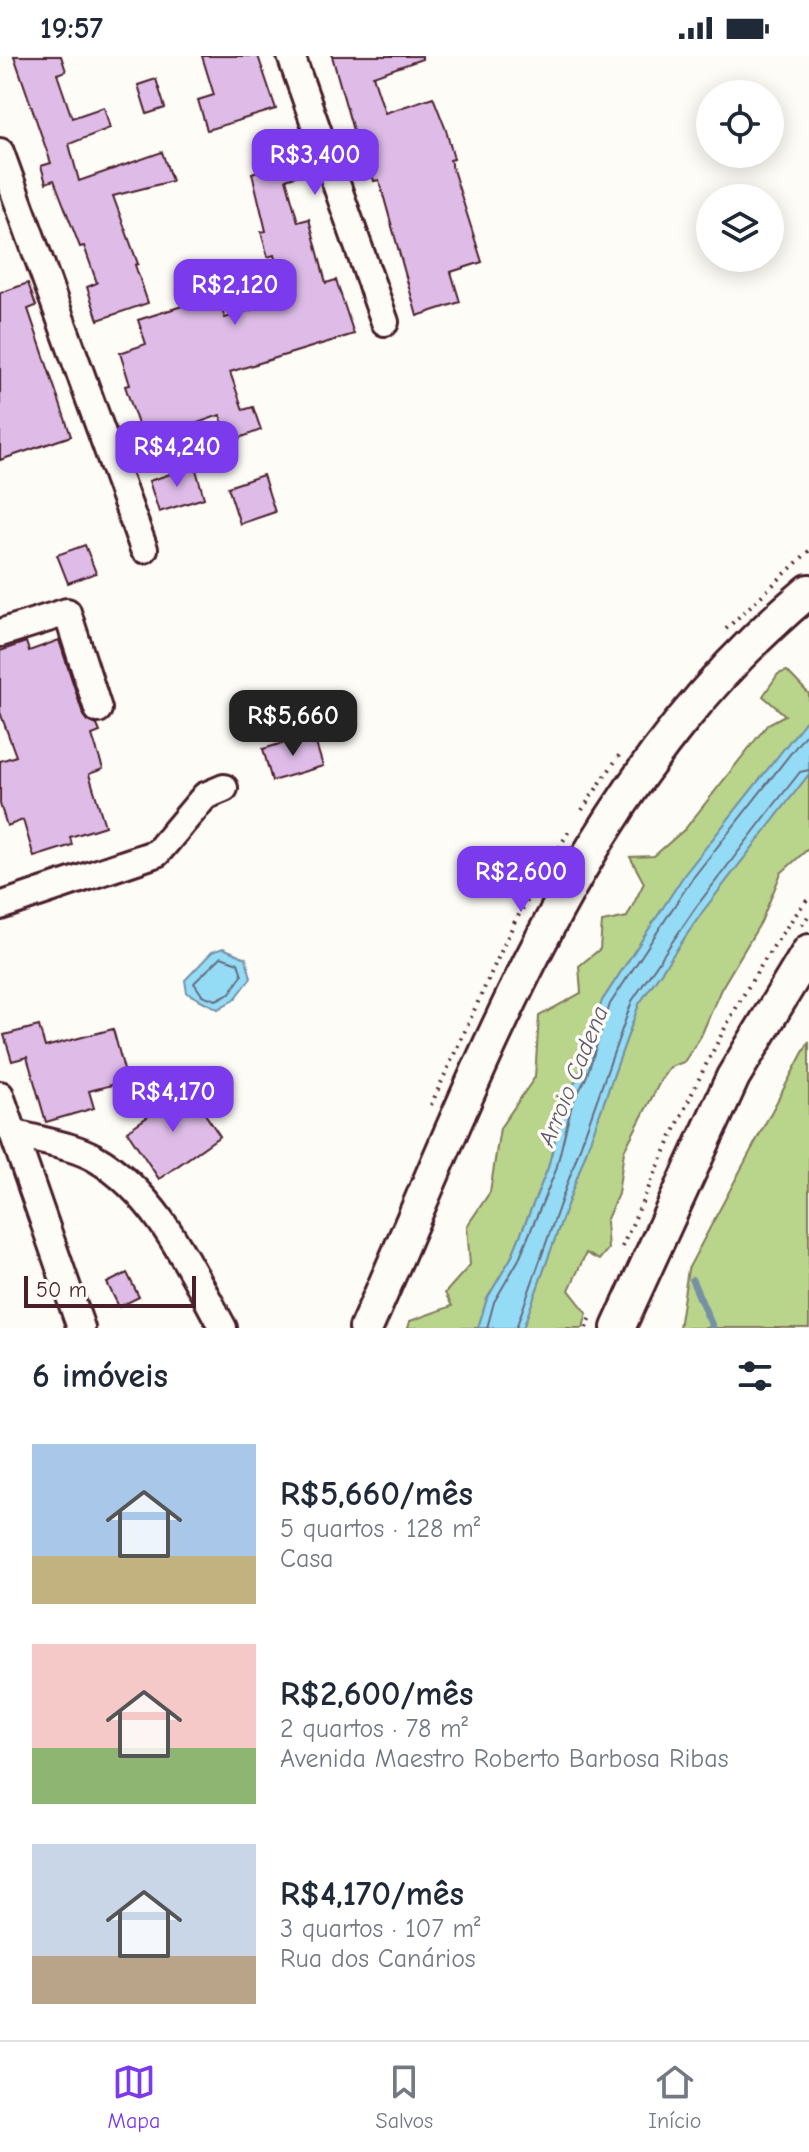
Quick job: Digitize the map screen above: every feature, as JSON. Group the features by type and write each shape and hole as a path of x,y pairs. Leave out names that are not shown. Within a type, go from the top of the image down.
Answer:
{"main road":[{"path":"366,1328 483,1056 557,905 629,790 660,749 723,675 809,591"},
{"path":"618,1328 733,1077 809,951"}],"street":[{"path":"291,56 385,322"},
{"path":"0,152 144,549"},
{"path":"0,633 67,612 98,709"},
{"path":"0,906 157,853 205,796 224,788"},
{"path":"0,1095 81,1328"},
{"path":"13,1133 95,1158 145,1199 191,1268 223,1328"}],"green space":[{"path":"787,671 809,694 809,717 685,874 602,1001 579,1075 565,1101 548,1168 511,1258 487,1299 478,1328 408,1328 410,1321 452,1306 445,1293 470,1265 467,1226 490,1192 500,1128 535,1077 539,1016 581,993 579,966 600,949 602,922 627,917 644,883 630,857 654,856 685,829 768,724 785,715 763,696 778,674"},
{"path":"809,774 809,848 781,873 761,922 721,989 701,1036 684,1062 670,1067 662,1078 624,1151 618,1194 606,1221 608,1249 599,1260 586,1253 569,1290 587,1313 583,1328 523,1328 639,1004 703,911"},
{"path":"809,1041 809,1328 679,1328 688,1269"}],"water":[{"name":"Arroio Cadena","path":"809,717 809,774 703,911 639,1004 523,1328 478,1328 487,1299 511,1258 548,1168 565,1101 579,1075 602,1001 685,874"},
{"path":"223,948 246,958 251,978 235,999 218,1009 187,993 185,980 212,952"}],"building":[{"path":"14,56 61,56 66,71 57,74 72,118 104,107 110,128 69,144 79,181 162,152 172,181 113,196 138,264 135,265 148,303 98,320 87,287 97,283 54,180 46,183 41,166 51,163"},
{"path":"202,56 258,56 276,109 207,130 198,100 214,95"},
{"path":"332,56 422,56 422,59 373,76 385,113 433,97 446,130 454,159 450,160 482,262 451,272 460,302 417,316 379,180 374,181 363,147 358,148"},
{"path":"156,79 165,108 147,114 138,85"},
{"path":"290,145 298,175 286,179 298,222 309,219 326,283 336,280 354,334 230,372 243,410 253,407 261,430 229,442 220,415 144,442 125,386 130,385 120,353 146,344 138,320 198,301 193,286 212,280 225,318 286,299 274,255 268,257 261,232 266,231 252,173 266,168 262,153"},
{"path":"28,283 36,306 28,309 71,436 0,460 0,293"},
{"path":"195,466 204,498 159,512 149,481"},
{"path":"263,475 275,512 240,524 228,487"},
{"path":"85,545 96,573 68,583 57,555"},
{"path":"59,640 83,714 88,721 97,725 100,732 92,735 103,769 89,774 105,826 70,837 72,845 34,857 23,820 7,826 0,804 0,761 16,756 0,712 0,651 26,642 29,651"},
{"path":"313,734 323,766 272,781 263,749"},
{"path":"39,1026 45,1047 113,1029 127,1081 89,1091 94,1108 46,1122 27,1057 12,1061 4,1035"},
{"path":"188,1089 220,1136 159,1179 127,1131"},
{"path":"127,1273 139,1297 119,1307 107,1283"}],"waterway":[{"path":"692,1280 713,1328"}]}
